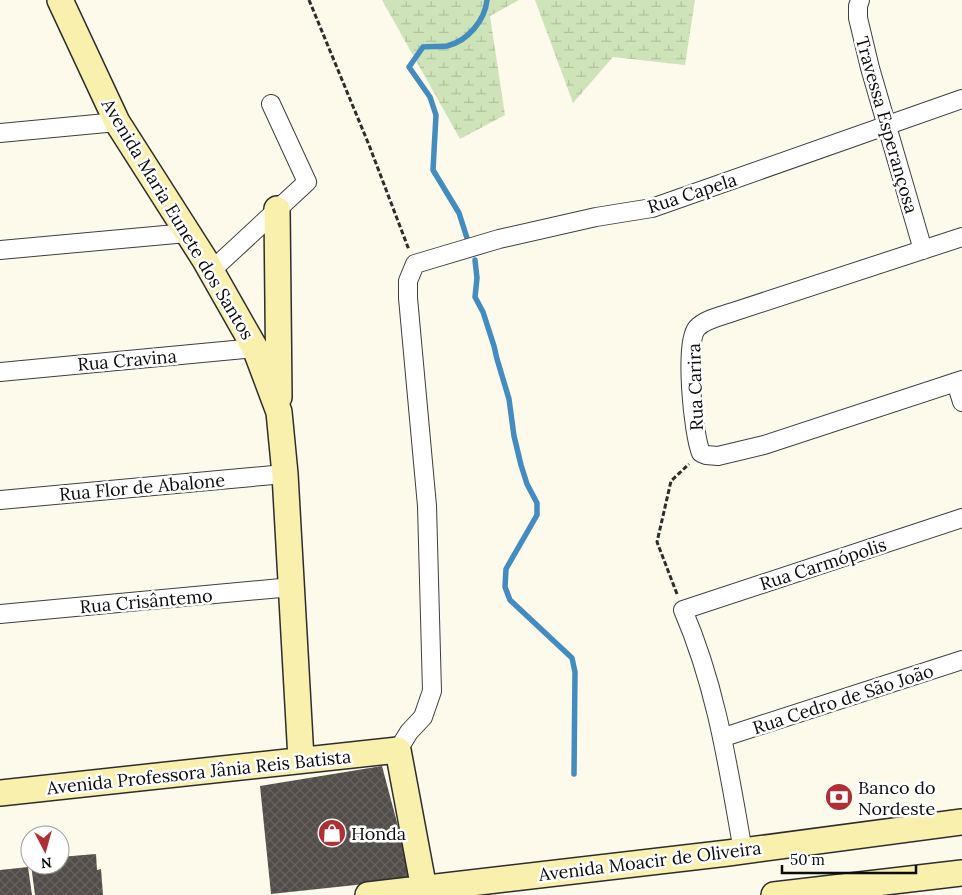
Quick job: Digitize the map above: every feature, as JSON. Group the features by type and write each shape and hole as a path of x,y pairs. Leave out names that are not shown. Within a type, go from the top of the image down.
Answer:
{"street":[{"name":"Avenida Maria Eunete dos Santos","path":"60,0 117,122 212,271 255,348 279,412"},
{"name":"Travessa Esperançosa","path":"860,0 858,10 860,27 870,68 923,250"},
{"name":"Rua Capela","path":"415,264 499,239 596,217 652,208 962,99"},
{"path":"212,271 307,182 271,104"},
{"path":"0,133 117,122"},
{"name":"Avenida Maria Eunete dos Santos","path":"278,209 279,412 285,474 301,760"},
{"path":"0,250 187,233"},
{"name":"Rua Carira","path":"959,381 741,452 718,456 706,455 701,453 696,436 692,399 691,346 696,328 708,321 732,312 962,237"},
{"path":"415,264 408,281 408,298 427,506 432,690 424,717 408,732 398,750 424,889"},
{"name":"Rua Cravina","path":"0,372 255,348"},
{"path":"959,381 962,402"},
{"name":"Rua Flor de Abalone","path":"0,500 285,474"},
{"name":"Rua Carmópolis","path":"683,610 962,518"},
{"name":"Rua Crisântemo","path":"0,614 292,587"},
{"path":"683,610 691,627 712,690 724,738 743,851"},
{"name":"Rua Cedro de São João","path":"724,738 962,660"},
{"name":"Avenida Professora Jânia Reis Batista","path":"0,793 398,750"},
{"name":"Avenida Moacir de Oliveira","path":"368,895 743,851 962,822"},
{"path":"774,895 910,887 962,873"}],"path":[{"path":"309,0 370,145 415,264"},
{"path":"683,610 657,542 671,481 701,453"}],"green space":[{"path":"382,0 519,0 490,16 505,115 460,139"},
{"path":"535,0 695,0 685,65 613,57 573,103"}],"building":[{"name":"Honda","path":"382,766 412,879 271,894 260,786"},
{"path":"96,854 97,870 101,869 103,895 35,895 32,875 70,875 70,856"},
{"path":"20,868 20,875 29,875 32,895 0,895 0,870"}],"waterway":[{"path":"467,238 459,213 433,170 436,115 430,97 409,67 423,47 447,46 462,40 468,35 483,15 487,0"},
{"path":"475,260 477,278 475,297 483,312 509,399 514,436 521,465 527,484 537,503 537,515 506,569 505,587 510,600 572,658 575,672 574,774"}],"place":[{"name":"Banco do Nordeste","path":"839,797"},
{"name":"Honda","path":"332,833"}]}
